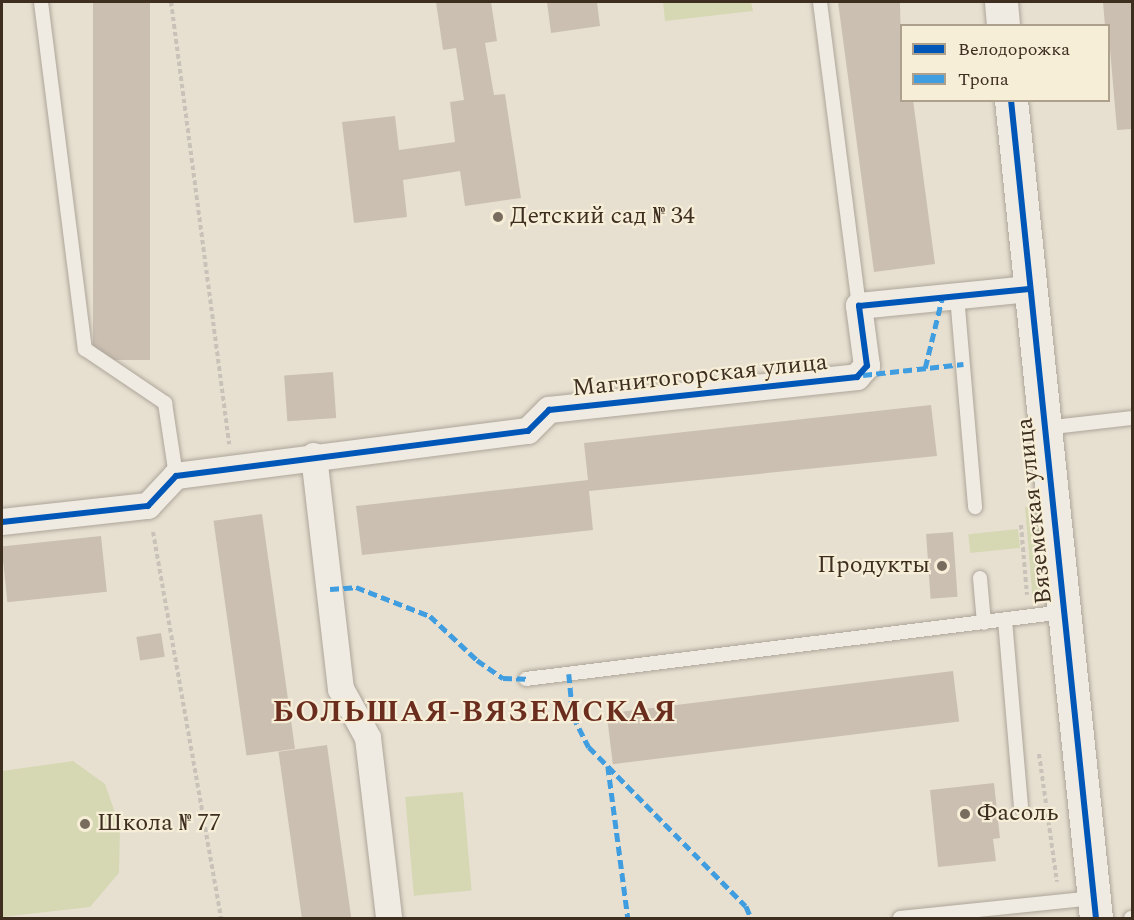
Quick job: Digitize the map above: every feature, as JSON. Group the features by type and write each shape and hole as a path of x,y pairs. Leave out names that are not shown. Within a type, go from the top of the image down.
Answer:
{"street":[{"path":"1001,2 1003,24"},
{"name":"Вяземская улица","path":"1011,102 1095,908"},
{"path":"859,306 1029,289"},
{"name":"Магнитогорская улица","path":"176,476 314,456 528,431 549,410 857,377 867,366 859,306"},
{"path":"314,456 341,690 368,738 388,918"},
{"path":"2,522 148,506 176,476"}],"lane":[{"path":"41,2 84,349 165,403 176,476"},
{"path":"820,2 859,306"},
{"path":"957,296 975,507"},
{"path":"1045,428 1132,418"},
{"path":"980,578 984,623"},
{"path":"526,680 1064,612"},
{"path":"1005,620 1021,806"},
{"path":"900,918 1060,901 1095,908"}],"path":[{"path":"171,2 232,467"},
{"path":"148,506 221,918"},
{"path":"1016,750 1033,750 1042,757 1060,901"}],"green space":[{"path":"663,2 751,2 753,11 665,21"},
{"path":"1043,505 1047,590 1033,603 1025,507"},
{"path":"1018,529 1020,548 970,553 968,534"},
{"path":"73,761 105,784 120,827 119,873 90,907 2,917 2,771"},
{"path":"463,792 472,891 414,896 405,797"}],"building":[{"path":"93,2 150,2 150,360 93,360"},
{"path":"436,2 491,2 497,41 485,43 494,95 505,94 521,198 465,206 460,171 403,180 407,217 354,223 342,122 395,116 399,150 455,142 450,102 464,100 456,48 443,50"},
{"path":"547,2 597,2 600,26 551,33"},
{"path":"838,2 900,2 900,102 913,102 935,264 874,272"},
{"path":"1103,2 1132,2 1132,129 1117,130 1110,24 1105,24"},
{"path":"333,372 336,418 287,421 284,375"},
{"path":"931,405 937,456 589,491 593,530 362,555 356,506 588,480 584,443"},
{"path":"262,514 295,749 246,756 213,521"},
{"name":"Продукты","path":"953,532 958,597 931,599 926,534"},
{"path":"101,536 107,592 7,602 2,546"},
{"path":"161,633 165,657 140,661 136,637"},
{"path":"953,671 959,722 613,764 607,714"},
{"path":"327,745 351,918 302,918 278,752"},
{"name":"Фасоль","path":"994,783 1000,838 993,839 996,861 938,867 930,790"}],"marked path":[{"path":"925,368 942,298"},
{"path":"863,375 963,364"},
{"path":"330,589 356,587 430,616 477,660 503,678 526,679"},
{"path":"569,674 573,716 589,747 746,906 751,918"},
{"path":"608,766 628,918"}],"cycle path":[{"path":"1011,102 1096,918"},
{"path":"2,522 148,506 176,476 528,431 549,410 857,377 867,366 859,306 1029,289"}],"place":[{"name":"Детский сад № 34","path":"498,217"},
{"name":"Продукты","path":"942,566"},
{"name":"Фасоль","path":"965,814"},
{"name":"Школа № 77","path":"85,824"}],"district":[{"name":"БОЛЬШАЯ-ВЯЗЕМСКАЯ","path":"475,712"}]}
